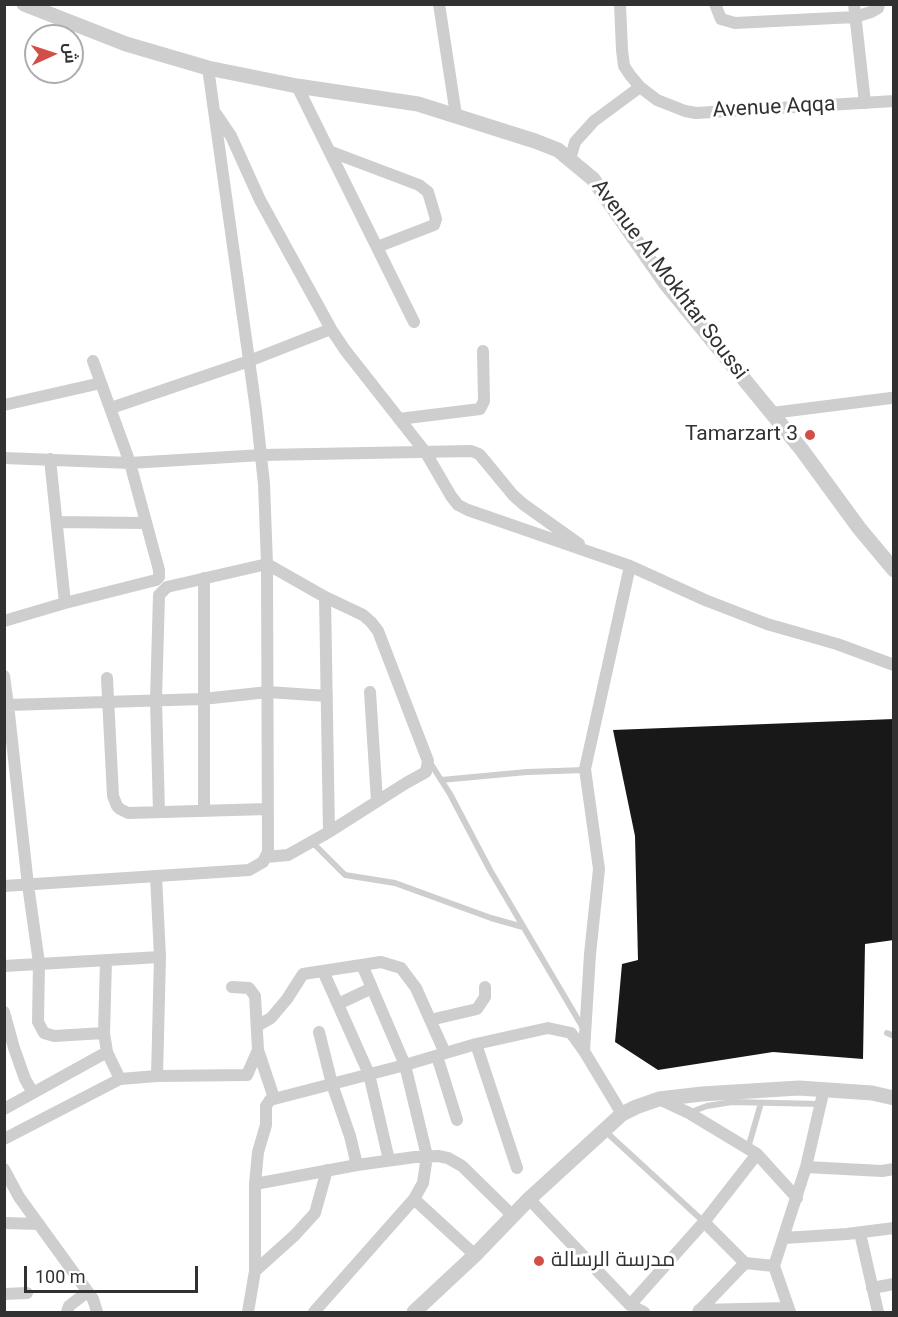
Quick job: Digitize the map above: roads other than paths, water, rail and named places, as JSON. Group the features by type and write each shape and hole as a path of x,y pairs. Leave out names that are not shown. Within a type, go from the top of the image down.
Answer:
{"street":[{"name":"Avenue Al Mokhtar Soussi","path":"24,4 126,44 208,68 297,86 418,104 558,150 593,179 666,284 772,413 859,528 894,570"},
{"path":"439,4 456,115"},
{"name":"Avenue Aqqa","path":"620,4 624,66 640,87 657,100 685,111 696,113 894,101"},
{"path":"715,4 722,19 735,23 854,10 871,12 878,8 879,4"},
{"path":"854,10 865,104"},
{"path":"4,886 249,870 259,866 266,857 268,809 267,564 262,455 208,68"},
{"path":"297,86 414,322"},
{"path":"570,160 575,142 594,121 640,87"},
{"path":"213,110 231,136 260,200 331,329 426,453 458,505 630,566 705,600 767,624 837,644 894,665"},
{"path":"329,151 419,185 428,192 436,219 434,225 377,247"},
{"path":"111,408 249,361 331,329"},
{"path":"399,419 480,409 484,401 483,351"},
{"path":"4,621 156,580 159,577 130,462 93,361"},
{"path":"4,405 101,383"},
{"path":"772,413 891,398"},
{"path":"4,458 130,462 262,455 471,452 479,454 523,504 592,554"},
{"path":"50,459 65,603"},
{"path":"57,522 146,523"},
{"path":"159,812 156,700 159,595 167,587 267,564 325,597 363,615 371,622 378,631 429,761 426,772 329,832 288,855 266,857"},
{"path":"585,1051 584,1030 599,869 585,770 630,566"},
{"path":"204,578 204,810"},
{"path":"325,597 329,832"},
{"path":"4,676 39,963 38,1022 44,1033 54,1036 104,1033"},
{"path":"106,678 113,796 117,806 128,813 268,809"},
{"path":"6,700 203,699 268,692 327,696"},
{"path":"370,692 377,801"},
{"path":"156,876 160,957 157,1076"},
{"path":"4,966 160,957"},
{"path":"106,960 104,1033 107,1052 120,1078"},
{"path":"257,1026 271,1018 288,999 303,974 381,962 401,968 416,988 430,1020 457,1120"},
{"path":"314,1312 414,1199 423,1183 427,1156 405,1065 362,964"},
{"path":"323,971 369,1074 389,1160"},
{"path":"232,987 249,988 255,996 258,1050 274,1098"},
{"path":"430,1020 477,1009 485,997 485,987"},
{"path":"338,1004 372,988"},
{"path":"4,1012 14,1048 33,1093"},
{"path":"248,1312 255,1271 255,1184 258,1152 266,1125 268,1102 274,1098 405,1065 476,1044 548,1028 571,1033 585,1051 622,1114"},
{"path":"319,1032 357,1165"},
{"path":"476,1044 517,1168"},
{"path":"4,1139 120,1078 247,1075 258,1050"},
{"path":"4,1109 107,1052"},
{"path":"414,1312 476,1256 529,1199 622,1114 648,1102 659,1099 798,1088 822,1097 872,1093 894,1098"},
{"path":"699,1311 789,1310 774,1266 806,1167 822,1097"},
{"path":"659,1099 689,1113 752,1151 797,1198"},
{"path":"630,1305 704,1222 752,1151"},
{"path":"255,1184 389,1160 427,1156 448,1158 456,1161 513,1216"},
{"path":"806,1167 882,1171 894,1169"},
{"path":"4,1169 19,1197 86,1293 93,1299 97,1312"},
{"path":"255,1271 295,1235 315,1213 327,1170"},
{"path":"414,1199 476,1256"},
{"path":"529,1199 630,1305 644,1312"},
{"path":"704,1222 745,1263 774,1266"},
{"path":"4,1223 39,1224"},
{"path":"784,1238 860,1233 894,1228"},
{"path":"860,1233 878,1312"},
{"path":"699,1311 745,1263"},
{"path":"872,1288 894,1284"},
{"path":"4,1294 27,1293"},
{"path":"68,1312 69,1306 86,1293"}],"lane":[{"path":"429,761 584,1030"},
{"path":"441,780 527,772 585,770"},
{"path":"312,842 345,874 395,883 491,918 523,927"},
{"path":"689,1113 707,1106 732,1102 761,1103 822,1097"},
{"path":"752,1151 761,1103"},
{"path":"604,1131 704,1222"}],"place":[{"name":"Tamarzart 3","path":"810,435"},
{"name":"مدرسة الرسالة","path":"539,1261"}]}
